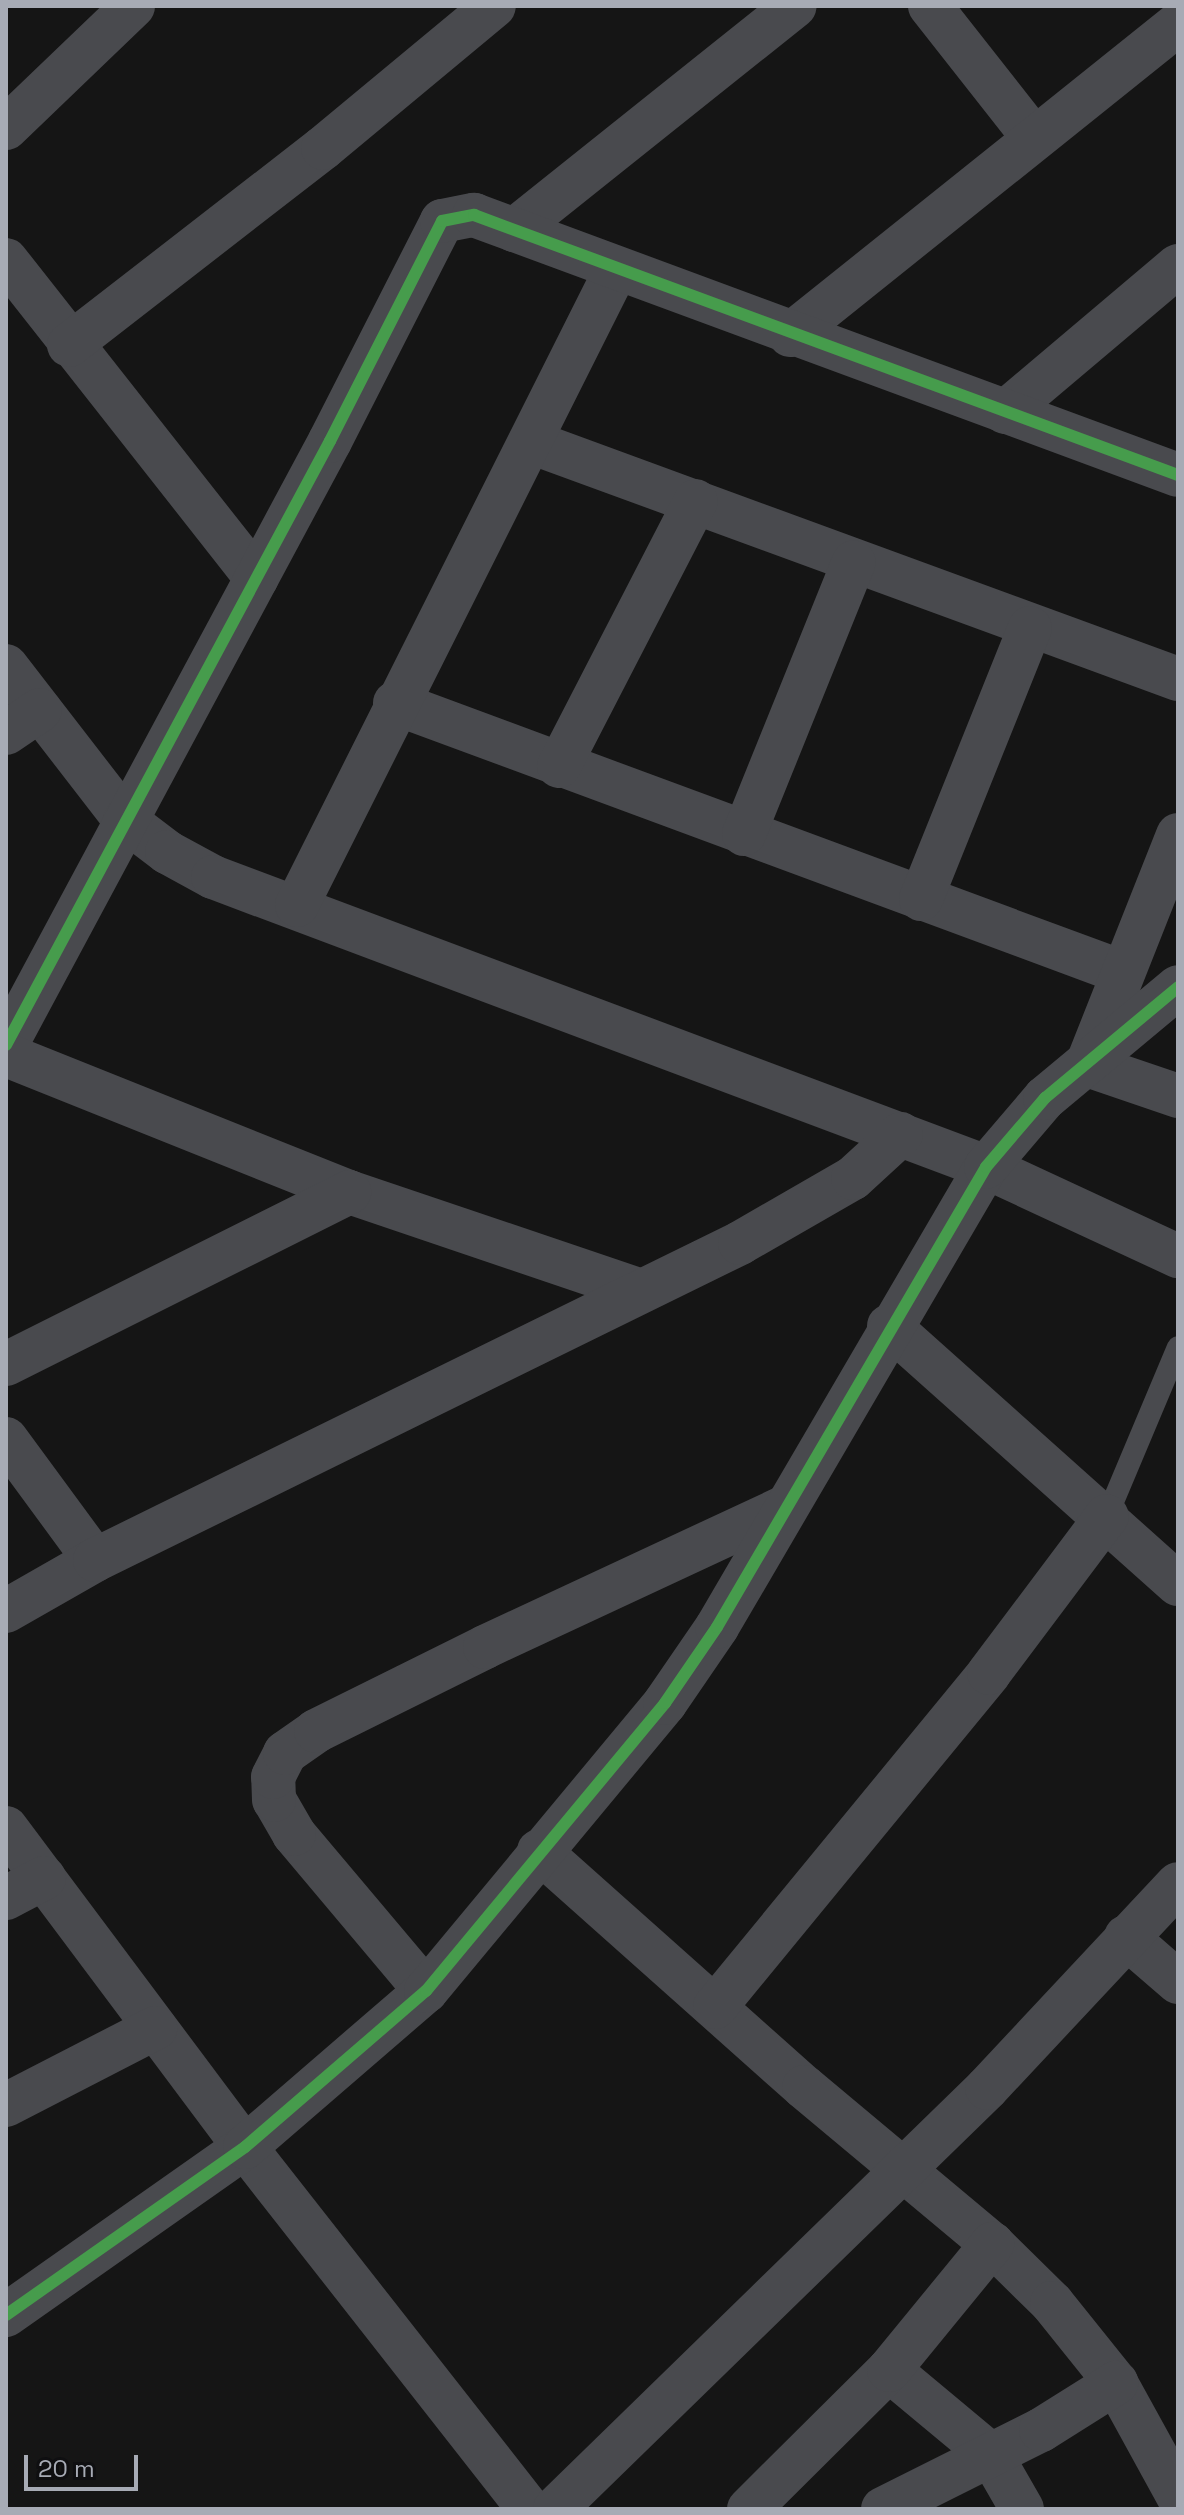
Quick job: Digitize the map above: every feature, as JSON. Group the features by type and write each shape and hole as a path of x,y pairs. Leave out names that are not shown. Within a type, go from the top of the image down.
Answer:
{"street":[{"path":"6,128 133,6"},
{"path":"69,345 323,148 494,6"},
{"path":"514,230 795,6"},
{"path":"930,6 1033,137"},
{"path":"790,335 1033,137 1178,24"},
{"path":"6,1045 256,578 437,228 464,214 1178,475"},
{"path":"6,260 69,345 256,578"},
{"path":"1005,412 1178,266"},
{"path":"297,905 395,703 531,442 616,270"},
{"path":"531,442 1030,628 1178,679"},
{"path":"559,766 696,501"},
{"path":"744,834 854,562"},
{"path":"921,899 1030,628"},
{"path":"6,666 23,721 125,820 167,852 213,877 297,905 986,1167 1178,1256"},
{"path":"395,703 1122,972"},
{"path":"1087,1065 1178,835"},
{"path":"6,2315 245,2147 426,1991 539,1851 665,1703 717,1627 889,1326 986,1167 1016,1127 1178,987"},
{"path":"6,1055 349,1192 639,1290"},
{"path":"1087,1065 1178,1096"},
{"path":"6,1611 95,1560 807,1207 853,1178 901,1134"},
{"path":"6,1364 349,1192"},
{"path":"889,1326 1107,1516 1178,1584"},
{"path":"6,1439 95,1560"},
{"path":"426,1991 294,1834 274,1800 273,1777 285,1753 316,1731 485,1647 787,1506"},
{"path":"715,2007 980,1685 1107,1516"},
{"path":"6,1828 245,2147 529,2509"},
{"path":"539,1851 715,2007 992,2244 1052,2303 1116,2383 1178,2496"},
{"path":"6,1898 44,1878"},
{"path":"555,2509 902,2166 987,2088 1178,1884"},
{"path":"1126,1937 1178,1982"},
{"path":"6,2105 155,2028"},
{"path":"749,2509 889,2370 992,2244"},
{"path":"889,2370 991,2455 1022,2509"},
{"path":"883,2509 991,2455 1116,2383"}],"lane":[{"path":"1107,1516 1178,1347"}],"cycle path":[{"path":"6,1045 330,441 442,221 474,215 1178,475"},
{"path":"6,2315 245,2147 426,1991 665,1703 717,1627 986,1167 1045,1098 1178,987"}]}
